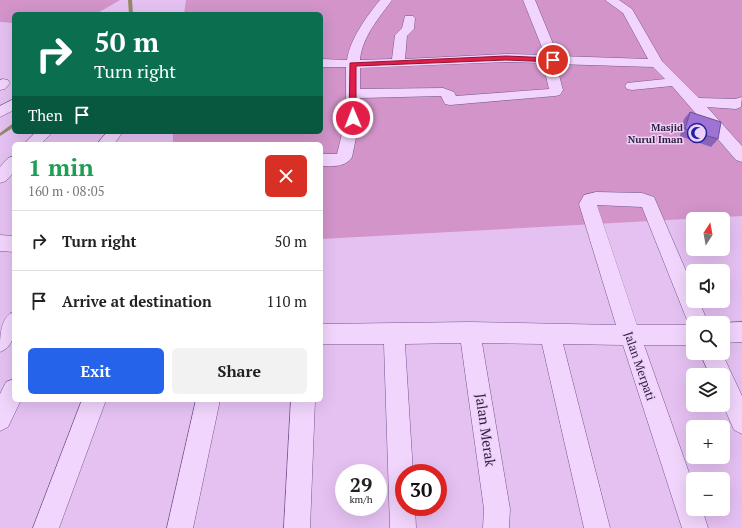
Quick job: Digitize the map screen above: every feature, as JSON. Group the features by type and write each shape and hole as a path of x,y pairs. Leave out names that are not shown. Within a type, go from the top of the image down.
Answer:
{"street":[{"path":"323,160 339,160 344,157 353,118 352,94 355,48 373,16 386,0"},
{"path":"352,94 443,92 449,95 450,101 454,101 549,93 556,90 551,60 529,0"},
{"path":"611,0 628,11 657,63 695,102 742,156"},
{"path":"398,62 401,35 408,29 409,18"},
{"path":"323,63 353,64 506,58 657,63"},
{"path":"632,86 675,82"},
{"path":"1,88 12,97"},
{"path":"695,102 736,104 742,102"},
{"path":"0,112 12,105"},
{"path":"34,142 43,134"},
{"path":"107,142 113,134"},
{"path":"0,177 12,164"},
{"name":"Jalan Merpati","path":"695,316 648,202 642,200 596,198 590,200 588,204 695,528"},
{"path":"0,242 12,244"},
{"path":"0,342 8,323"},
{"path":"323,334 470,332 686,335"},
{"name":"Jalan Merak","path":"470,332 497,508 496,528"},
{"path":"730,333 742,332"},
{"path":"394,334 403,528"},
{"path":"550,334 597,528"},
{"path":"0,420 12,394"},
{"path":"730,395 742,422"},
{"path":"46,528 93,402"},
{"path":"180,528 208,402"},
{"path":"297,528 303,402"}],"shaded area":[{"path":"0,0 120,0 99,12 12,12 12,23 0,22"},
{"path":"186,0 742,0 742,216 730,217 730,212 686,212 686,219 323,239 323,142 173,142 173,134 323,134 323,12 184,12"}],"building":[{"path":"690,112 721,122 718,139 685,129"}],"waterway":[{"path":"130,0 131,12"},
{"path":"0,135 12,126"}],"place":[{"name":"Masjid Nurul Iman","path":"697,133"}],"route":[{"path":"353,118 353,64 506,58 553,60"}]}
